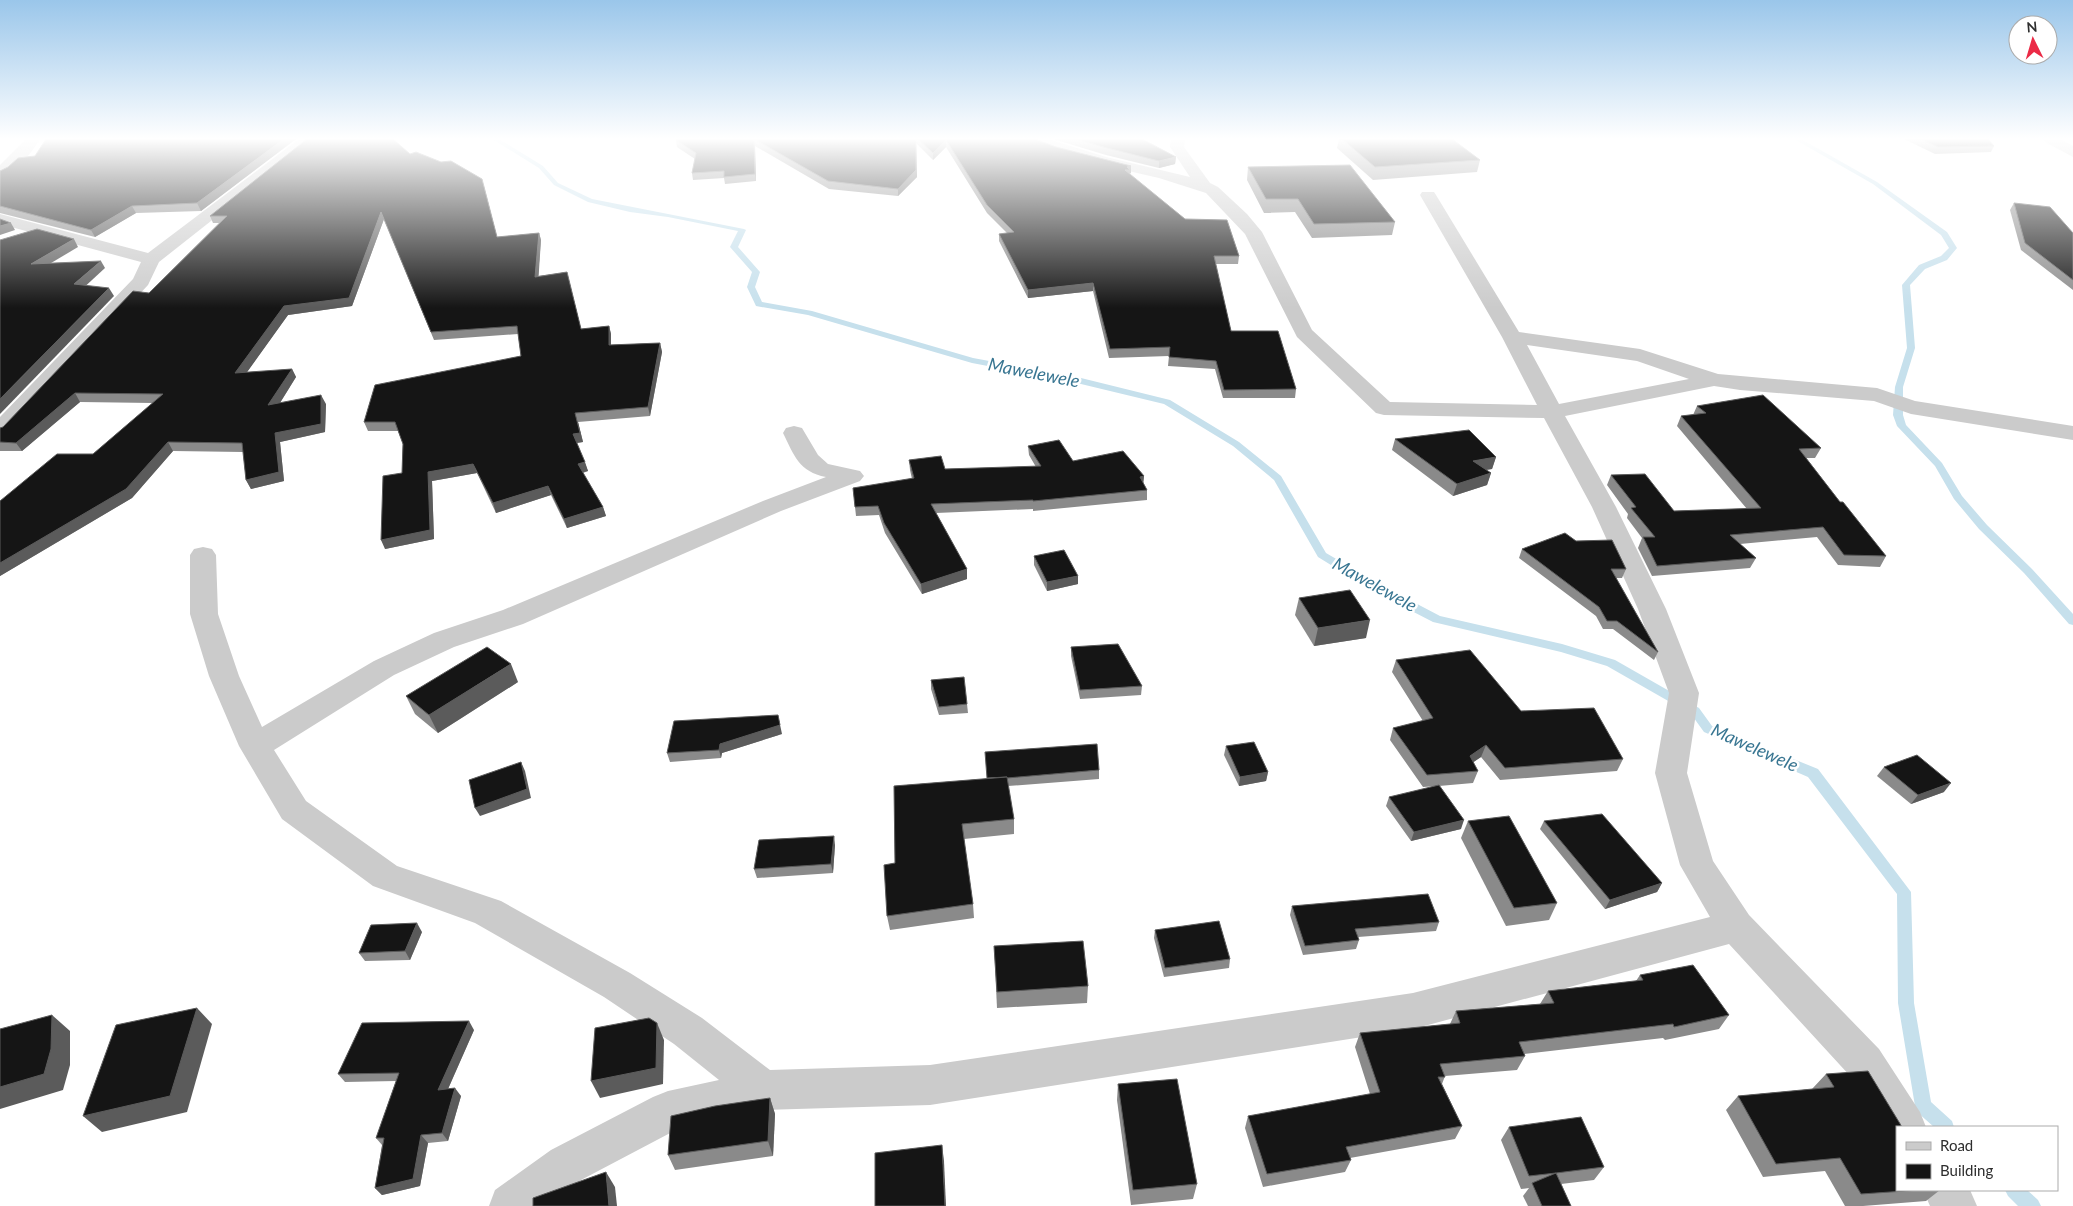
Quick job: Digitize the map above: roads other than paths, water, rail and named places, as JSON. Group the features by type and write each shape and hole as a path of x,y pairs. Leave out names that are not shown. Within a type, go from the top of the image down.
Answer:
{"street":[{"path":"0,430 141,281 151,259 234,195"},
{"path":"1215,195 1241,218 1253,232 1304,333 1384,408 1552,412 1714,380"},
{"path":"1428,195 1512,337 1604,507 1652,610 1681,709 1672,773 1697,864 1736,926 1865,1063 1904,1126"},
{"path":"0,219 151,259"},
{"path":"8,240 42,229"},
{"path":"1512,337 1640,355 1714,380 1740,384 1877,395 1911,407 2073,433"},
{"path":"256,746 384,668 444,640 513,617 772,506 852,476 820,469 808,459 794,433"},
{"path":"203,555 204,614 224,676 256,746 294,810 385,876 488,912 616,985 688,1031 763,1090"},
{"path":"511,1206 566,1165 668,1112 763,1090 930,1085 1413,1011 1736,926"},
{"path":"1945,1191 1955,1206"}],"waterway":[{"name":"Mawelewele","path":"579,195 590,201 630,210 668,215 742,230 734,247 756,272 751,287 759,304 809,313 972,360 1081,381 1167,402 1236,444 1278,478 1322,555 1377,588 1437,619 1562,648 1611,663 1695,711 1708,729 1813,773 1904,892 1906,1003 1923,1106 1945,1126"},
{"path":"1892,195 1944,234 1953,248 1944,258 1922,267 1906,285 1911,348 1899,387 1898,415 1902,426 1939,465 1958,497 1983,527 2028,571 2073,621"},
{"name":"Mawelewele","path":"2015,1191 2032,1206"}]}
